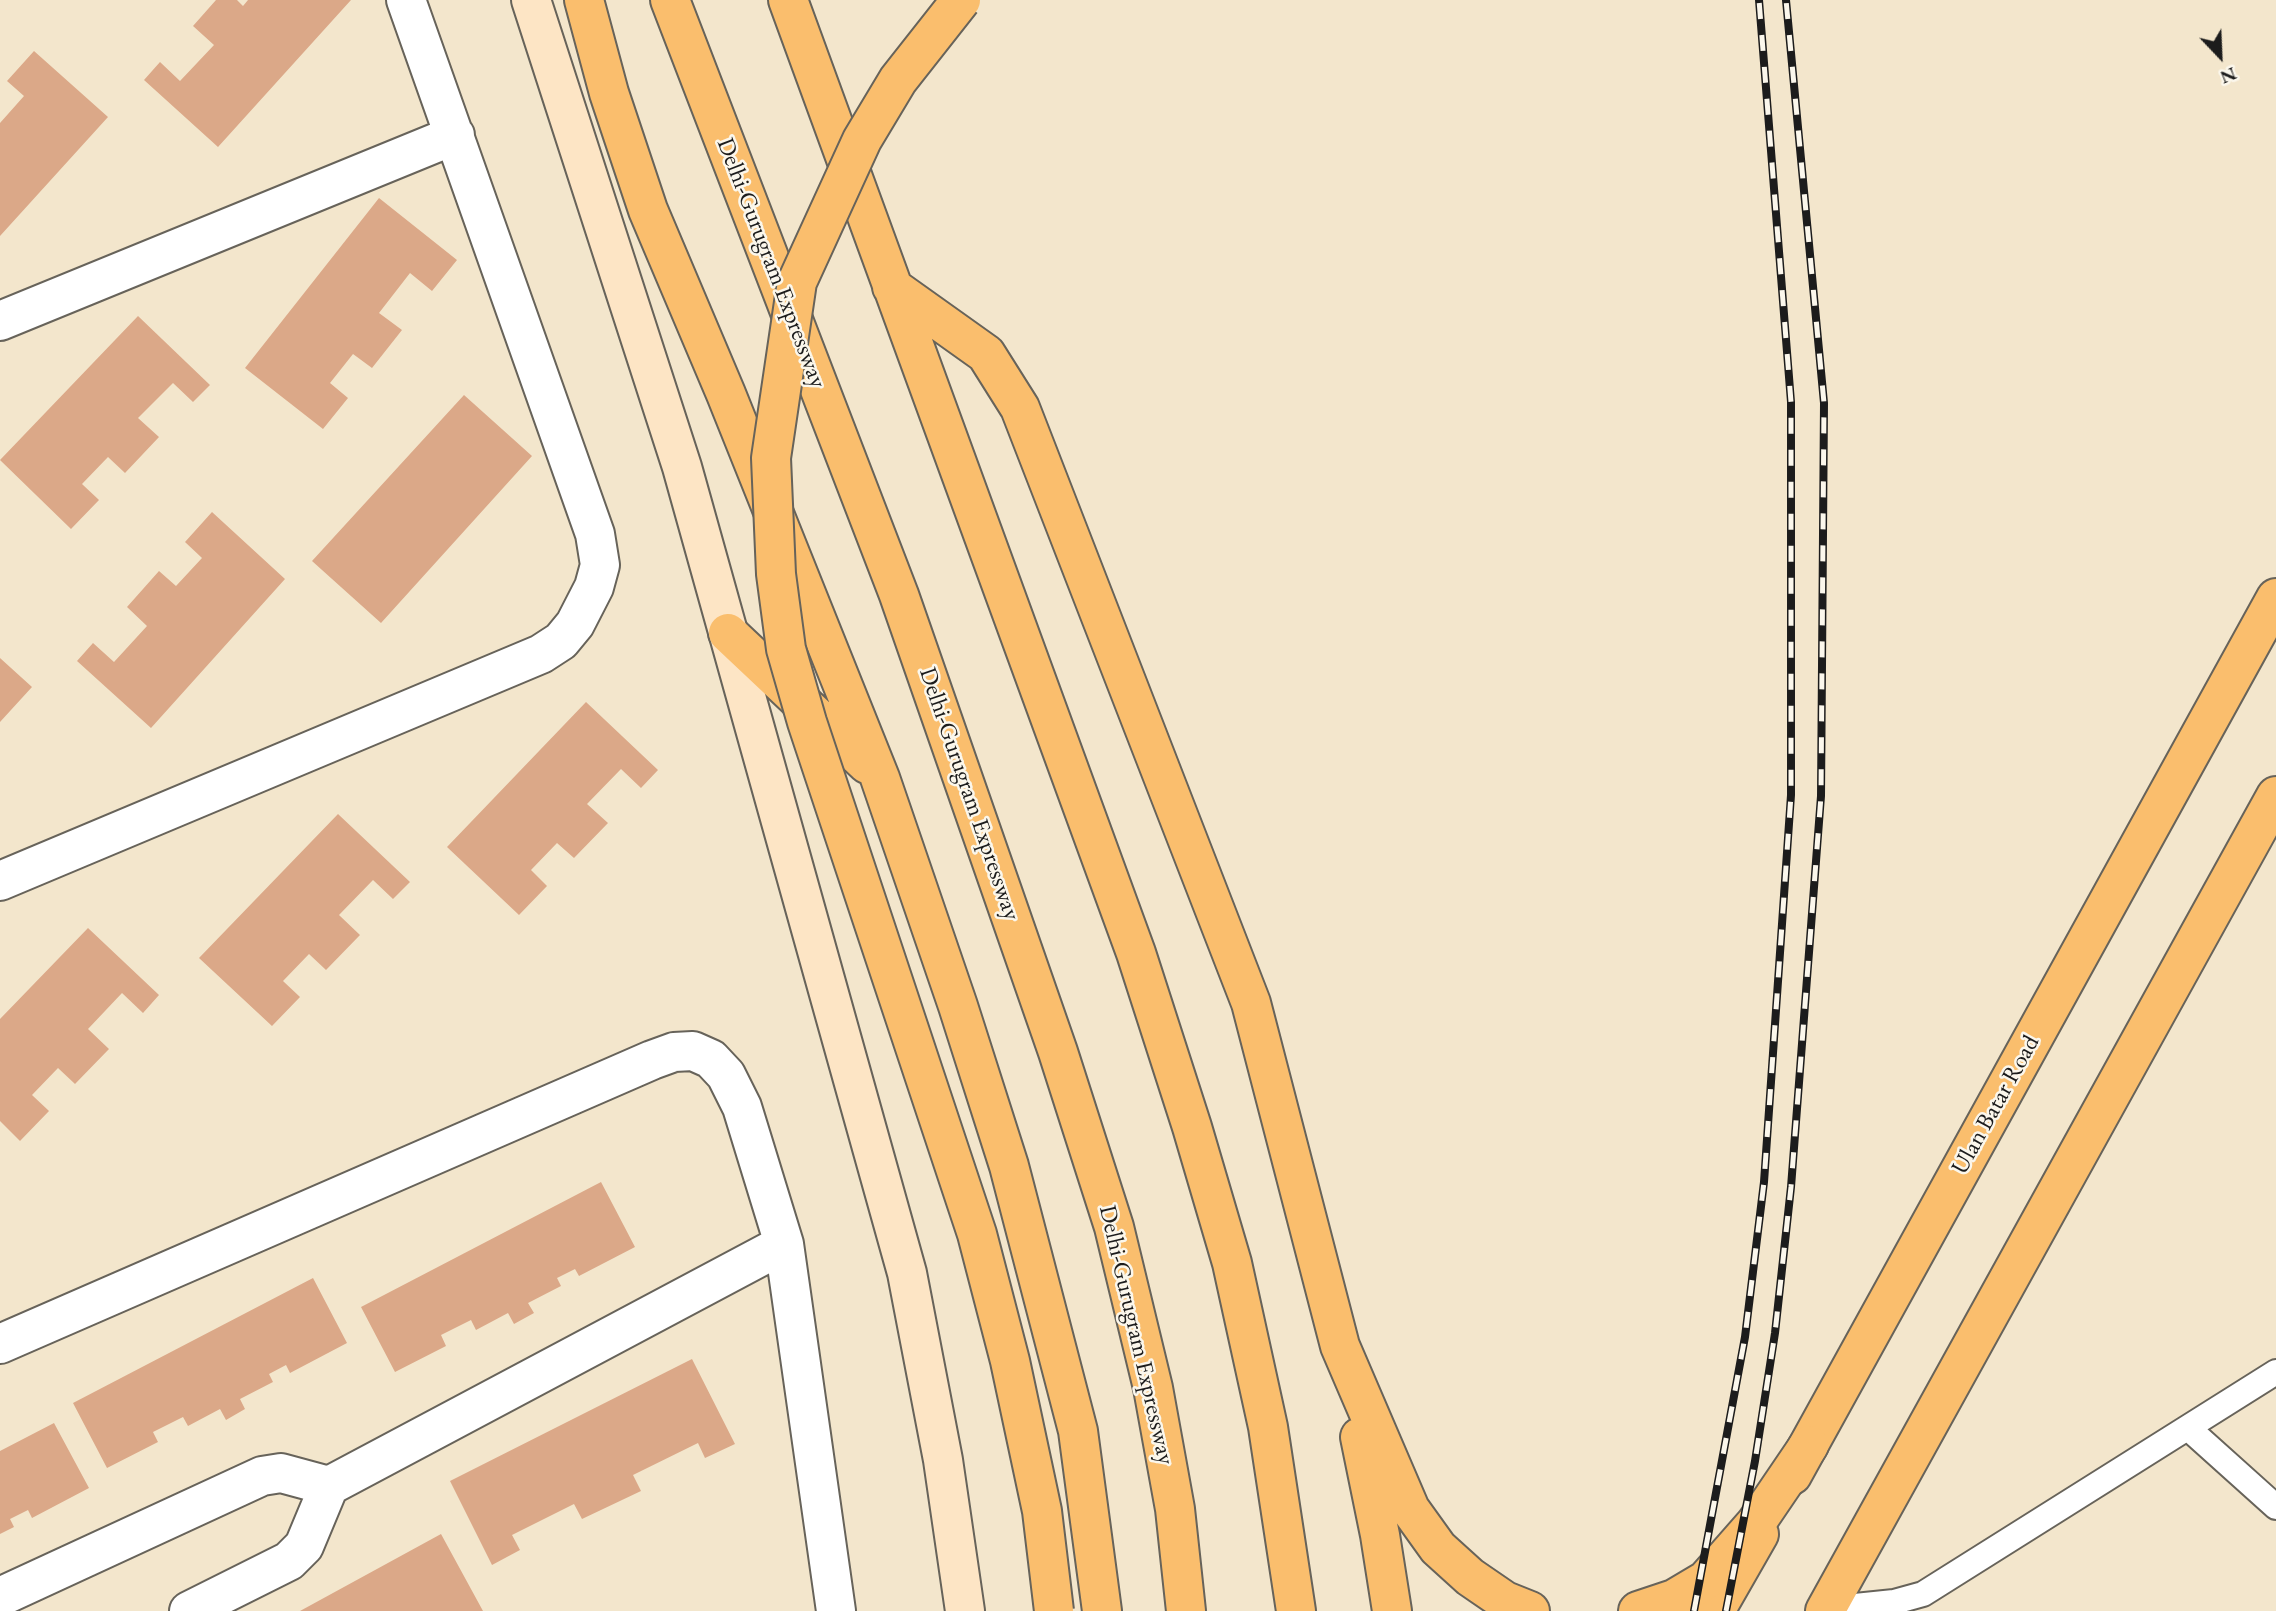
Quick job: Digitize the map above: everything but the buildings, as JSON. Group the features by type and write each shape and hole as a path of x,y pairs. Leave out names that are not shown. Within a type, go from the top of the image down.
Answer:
{"main road":[{"path":"531,0 682,467 907,1273 943,1460 965,1611"},
{"path":"584,0 610,93 648,210 731,407 880,778 971,1046 1043,1287 1078,1431 1102,1611"},
{"name":"Delhi-Gurugram Expressway","path":"670,0 899,595 1002,883 1114,1227 1156,1402 1175,1509 1186,1611"},
{"path":"788,0 1136,953 1225,1238 1268,1427 1296,1611"},
{"path":"961,0 898,80 862,140 797,282 771,458 776,574 786,649 804,710 977,1234 1010,1362 1042,1511 1054,1611"},
{"path":"892,286 986,354 1020,408 1251,1003 1340,1346 1380,1535 1392,1611"},
{"name":"Ulan Batar Road","path":"1715,1611 2276,598"},
{"path":"728,633 766,671 836,732 880,778"},
{"path":"1826,1610 2276,796"},
{"path":"1340,1346 1410,1509 1424,1529 1438,1548 1470,1577 1504,1601 1530,1611"},
{"path":"1639,1611 1674,1599 1706,1580 1756,1523 1809,1445"}],"street":[{"path":"0,881 541,654 561,641 575,624 594,587 600,565 595,534 406,0"},
{"path":"0,321 455,135"},
{"path":"0,1345 674,1052 693,1051 711,1059 726,1075 742,1107 784,1244 836,1611"},
{"path":"189,1611 289,1561 304,1546 329,1486 784,1244"},
{"path":"0,1597 262,1476 281,1473 329,1486"}],"lane":[{"path":"1826,1610 1870,1606 1923,1594 2276,1372"},
{"path":"2188,1428 2276,1507"}],"railway":[{"path":"1694,1611 1745,1337 1764,1182 1791,795 1791,402 1759,0"},
{"path":"1726,1611 1755,1461 1775,1333 1791,1187 1821,796 1824,403 1786,0"}]}
